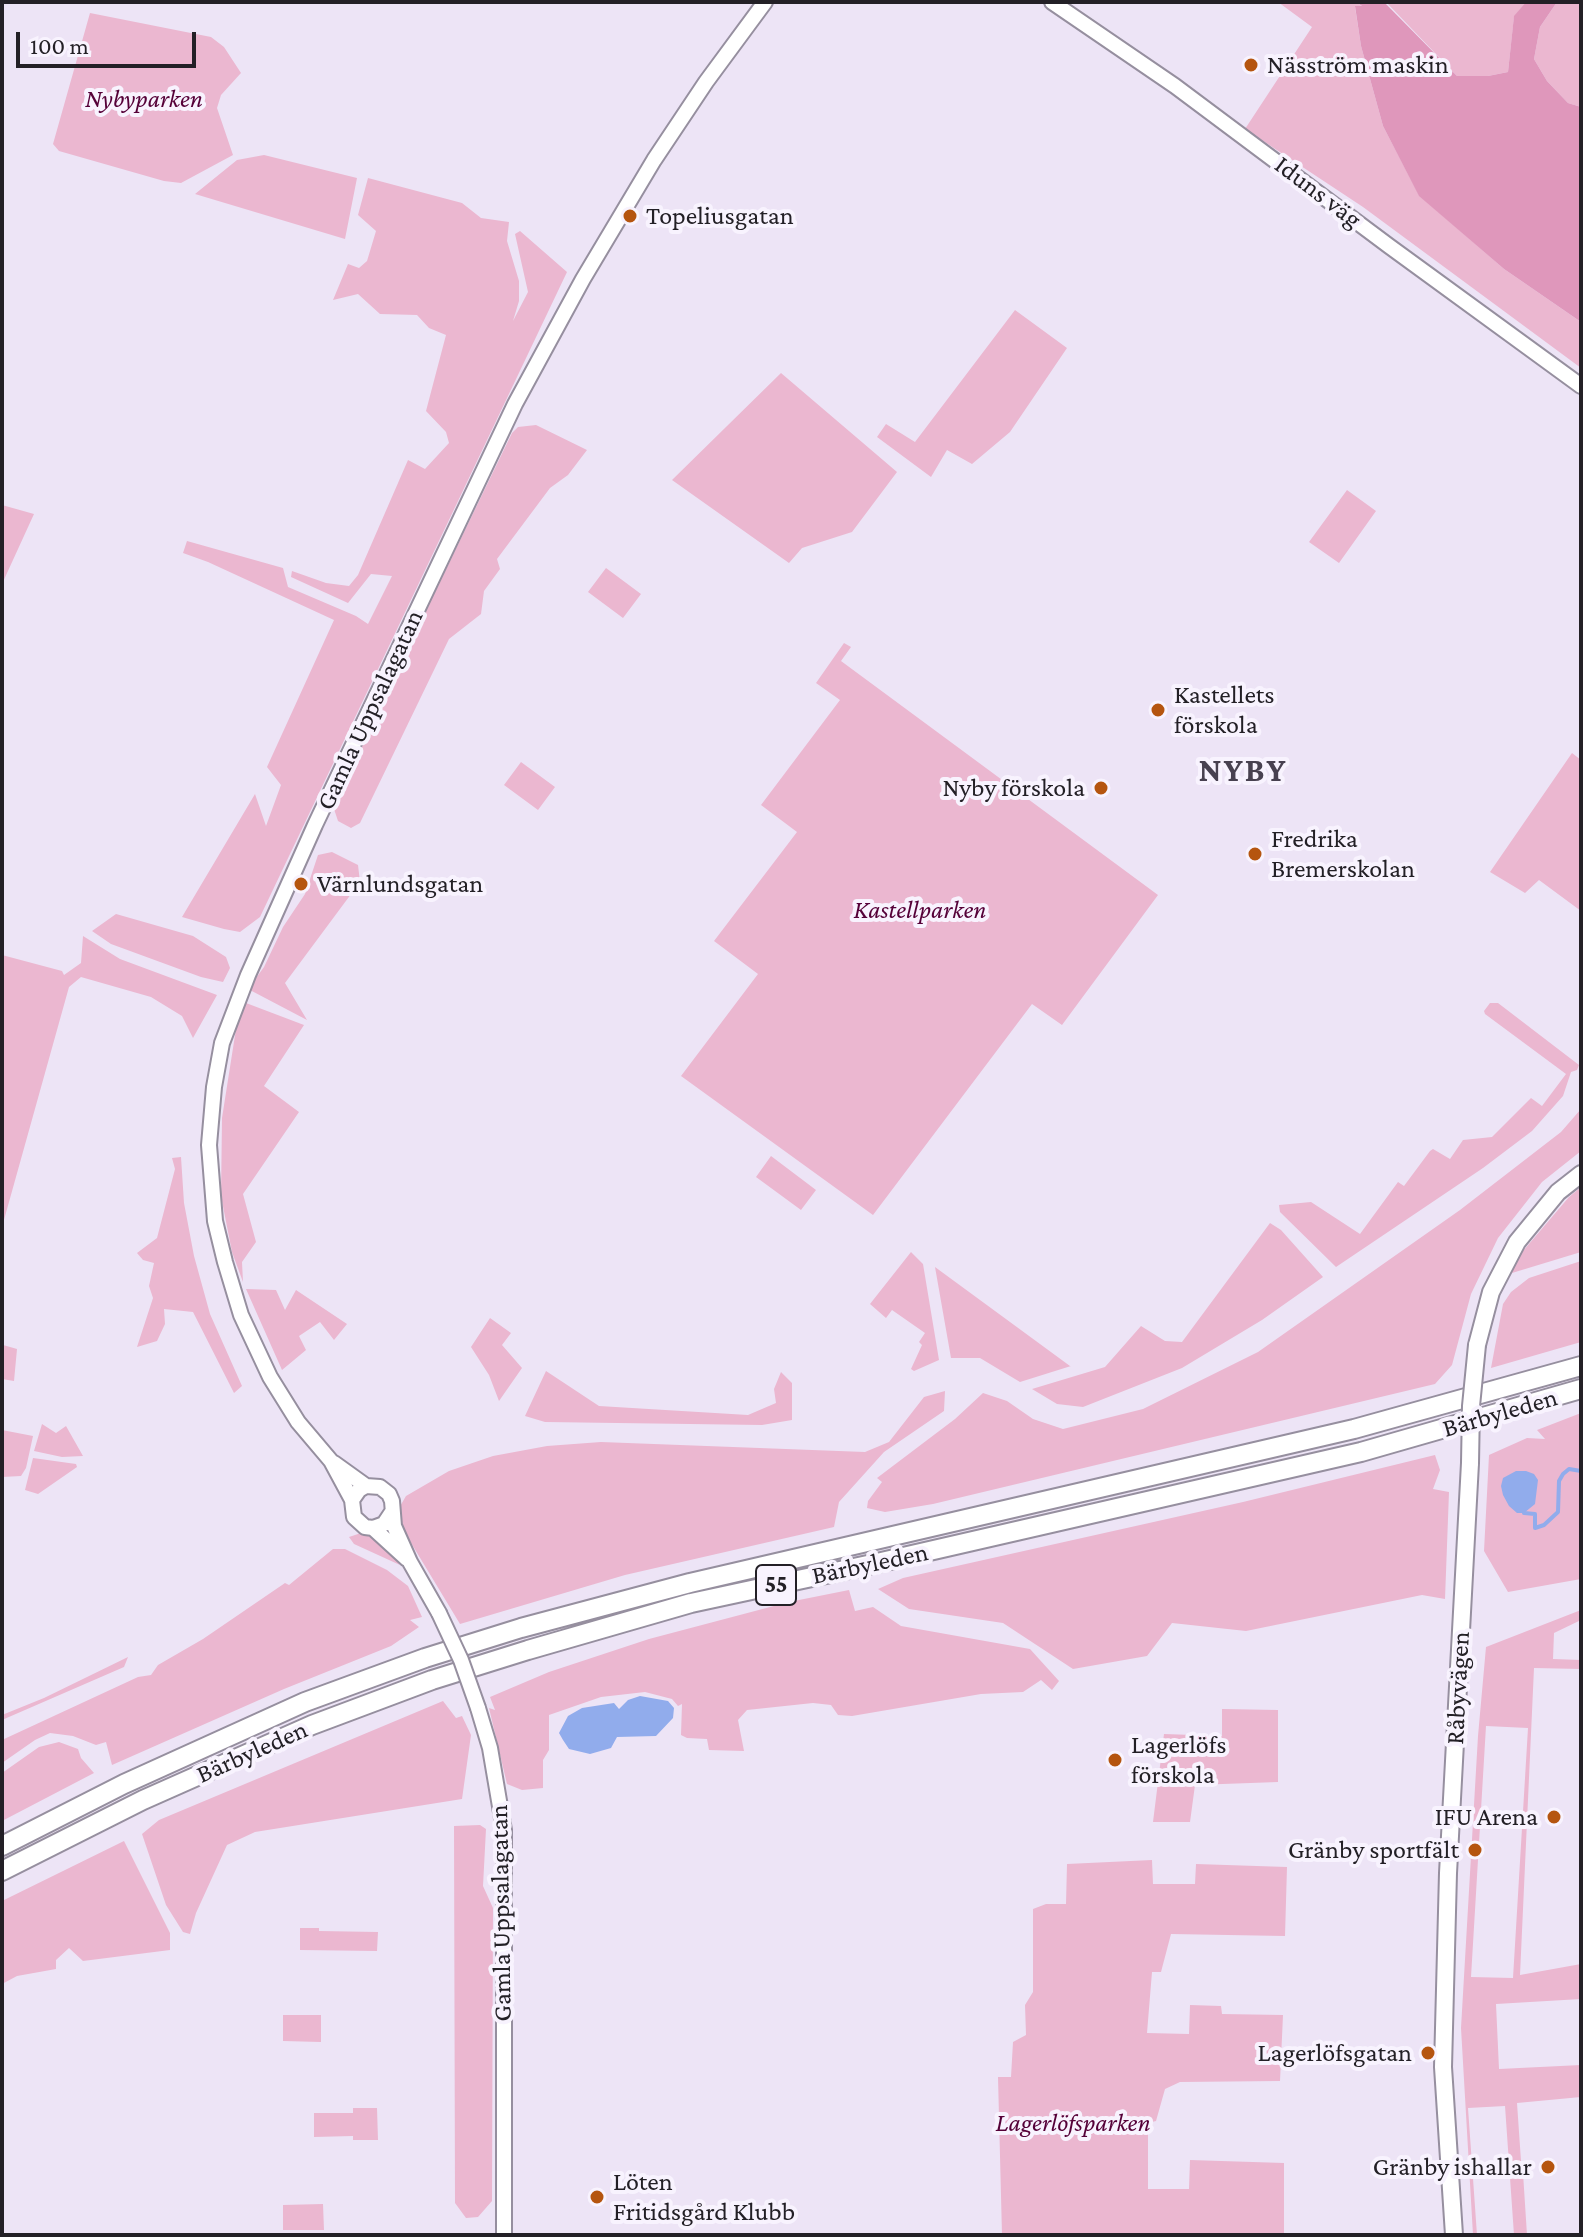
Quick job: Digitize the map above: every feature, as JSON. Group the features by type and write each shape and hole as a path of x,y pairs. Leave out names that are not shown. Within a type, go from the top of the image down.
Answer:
{"main road":[{"name":"Råbyvägen","path":"1454,2235 1443,2067 1448,1873 1471,1406 1477,1345 1491,1292 1517,1242 1558,1192 1581,1174"},
{"name":"Bärbyleden","path":"2,1846 124,1784 305,1702 425,1658 521,1628 720,1576 1354,1429 1581,1366"},
{"name":"Bärbyleden","path":"2,1871 143,1800 312,1725 432,1680 528,1650 691,1603 1361,1452 1581,1389"}],"street":[{"name":"Gamla Uppsalagatan","path":"352,1500 331,1461 298,1422 270,1377 241,1315 225,1262 214,1209 209,1145 222,1043 253,963 315,825 515,404 583,279 654,160 765,2"},
{"name":"Iduns väg","path":"1052,2 1175,86 1581,386"},
{"name":"Gamla Uppsalagatan","path":"331,1461 366,1486"},
{"path":"366,1486 386,1491 392,1501 392,1512 384,1524 373,1528 359,1523 354,1517 352,1500 366,1486"},
{"name":"Gamla Uppsalagatan","path":"392,1512 394,1526 461,1660 478,1708 490,1748 504,1830 504,2235"},
{"name":"Gamla Uppsalagatan","path":"373,1528 410,1562"}],"green space":[{"path":"1278,2 1356,2 1363,7 1355,7 1361,46 1383,126 1419,195 1504,269 1581,322 1581,368 1363,207 1245,129 1312,27"},
{"path":"1386,2 1526,2 1514,17 1508,72 1488,76 1457,76"},
{"path":"1557,2 1581,2 1581,107 1568,103 1547,81 1534,59 1540,27"},
{"name":"Nybyparken","path":"90,13 211,37 224,47 241,73 221,95 217,108 233,155 181,183 59,151 53,144"},
{"path":"264,155 357,178 345,239 195,194 237,160"},
{"path":"368,178 462,203 481,218 509,222 507,241 519,281 519,301 513,321 528,292 515,234 520,231 567,272 260,917 240,932 182,917 255,794 266,826 281,785 267,767 334,620 183,553 187,541 283,568 288,587 368,624 392,576 371,574 348,603 291,577 292,571 326,583 349,586 358,575 408,460 425,469 449,443 446,432 426,411 446,335 429,328 417,315 380,314 358,294 333,300 348,264 359,268 367,261 376,231 358,215"},
{"path":"1015,310 1067,348 1010,432 972,464 947,450 931,477 877,437 886,424 915,442"},
{"path":"781,373 897,472 852,532 802,548 789,563 672,480"},
{"path":"536,425 587,450 568,475 550,488 497,559 500,569 484,591 481,614 449,639 360,823 351,828 338,821 333,806 339,790 512,433 518,427"},
{"path":"1347,490 1376,511 1339,563 1309,542"},
{"path":"2,505 34,514 2,584"},
{"path":"606,568 641,594 623,618 588,592"},
{"name":"Kastellparken","path":"844,643 851,647 841,661 1158,895 1062,1025 1032,1004 873,1215 681,1076 758,974 714,941 797,832 761,805 840,700 816,683"},
{"path":"1572,753 1581,760 1581,911 1539,880 1525,893 1490,872"},
{"path":"521,762 555,787 538,810 504,785"},
{"path":"332,852 358,865 360,882 285,983 307,1020 248,989 264,967 283,927 305,894 318,855"},
{"path":"116,914 193,936 226,957 230,968 223,982 111,944 92,931"},
{"path":"83,936 120,959 217,995 193,1038 182,1016 151,997 81,977 69,987 2,1227 2,955 62,971 64,975 81,963"},
{"path":"246,1003 304,1025 264,1086 299,1112 243,1194 256,1242 242,1262 243,1282 232,1252 221,1196 222,1118 236,1029"},
{"path":"1490,1003 1498,1003 1579,1065 1577,1070 1571,1072 1563,1096 1532,1131 1483,1168 1336,1267 1280,1212 1279,1205 1311,1202 1360,1234 1398,1182 1404,1186 1430,1151 1433,1149 1450,1159 1463,1140 1492,1137 1531,1098 1542,1106 1566,1074 1485,1014"},
{"path":"1581,1109 1581,1151 1542,1182 1498,1238 1471,1294 1452,1365 1435,1384 933,1504 885,1512 867,1508 868,1501 882,1482 877,1478 955,1419 983,1393 1007,1401 1033,1419 1063,1429 1143,1409 1258,1352 1460,1210 1561,1132"},
{"path":"771,1156 816,1190 801,1210 756,1177"},
{"path":"181,1157 184,1203 194,1256 210,1314 242,1386 234,1393 193,1312 164,1309 165,1324 157,1341 137,1347 153,1298 149,1286 154,1263 143,1260 137,1253 157,1238 175,1169 172,1158"},
{"path":"1581,1187 1581,1252 1512,1273 1517,1258"},
{"path":"1270,1223 1281,1230 1323,1277 1262,1320 1182,1368 1083,1407 1057,1404 1032,1389 1105,1367 1141,1326 1165,1341 1182,1342"},
{"path":"911,1252 923,1264 939,1360 914,1371 911,1369 925,1333 892,1310 886,1318 870,1304"},
{"path":"1581,1261 1581,1342 1491,1368 1503,1304 1511,1292 1529,1278"},
{"path":"935,1267 1071,1366 1020,1382 980,1358 951,1358"},
{"path":"246,1289 276,1290 285,1310 296,1290 347,1324 334,1340 320,1322 299,1336 306,1350 282,1370"},
{"path":"490,1318 511,1333 502,1345 522,1368 499,1401 489,1375 471,1347"},
{"path":"3,1345 17,1349 14,1381 2,1379"},
{"path":"546,1371 599,1406 748,1415 776,1403 774,1389 781,1372 792,1383 792,1420 762,1425 545,1422 525,1416"},
{"path":"945,1391 944,1411 884,1452 839,1502 834,1527 625,1575 460,1624 399,1523 399,1508 406,1496 449,1471 493,1456 547,1446 601,1442 865,1452 889,1442 924,1397"},
{"path":"1581,1413 1581,1579 1508,1592 1484,1551 1489,1455 1527,1438 1545,1439 1537,1430"},
{"path":"42,1424 56,1433 66,1426 83,1456 62,1457 34,1451"},
{"path":"2,1430 33,1436 26,1468 21,1476 2,1477"},
{"path":"1435,1455 1440,1470 1433,1489 1449,1492 1445,1599 1422,1595 1246,1631 1172,1623 1147,1656 1073,1669 1003,1623 909,1609 878,1589 903,1578 1243,1502"},
{"path":"33,1458 76,1464 77,1467 38,1494 25,1490"},
{"path":"361,1533 372,1535 382,1542 400,1565 354,1544 349,1537"},
{"path":"333,1549 345,1549 387,1570 408,1586 422,1617 410,1620 419,1627 391,1646 284,1689 112,1765 106,1742 96,1745 73,1736 50,1733 2,1763 2,1740 138,1677 151,1675 158,1665 203,1639 285,1583 289,1585"},
{"path":"849,1590 855,1611 873,1607 901,1626 1030,1649 1059,1681 1052,1690 1041,1680 1023,1692 981,1694 852,1716 838,1715 831,1705 813,1703 747,1710 738,1720 744,1751 709,1750 707,1739 681,1735 682,1704 678,1706 672,1699 645,1692 601,1697 549,1715 549,1750 543,1760 543,1788 522,1790 507,1784 489,1708 495,1710 490,1697 549,1672 649,1639 789,1602"},
{"name":"Gränby sportfält","path":"1581,1610 1581,1620 1554,1633 1553,1659 1581,1660 1581,1669 1534,1668 1520,1975 1581,1964 1581,1999 1496,2004 1499,2069 1581,2065 1581,2097 1517,2103 1521,2161 1515,2162 1516,2173 1523,2173 1527,2235 1514,2235 1505,2106 1468,2108 1477,2235 1473,2235 1461,2028 1486,1647","holes":["1486,1726 1528,1728 1513,1978 1471,1977"]},
{"path":"128,1657 124,1667 2,1720 2,1715"},
{"path":"443,1701 456,1718 462,1716 471,1735 462,1799 255,1832 227,1845 196,1913 190,1934 183,1932 166,1905 142,1834 159,1820"},
{"path":"1222,1709 1278,1710 1278,1782 1195,1785 1190,1822 1153,1822 1164,1734 1222,1736"},
{"path":"59,1742 78,1749 81,1758 94,1773 2,1821 2,1773 39,1747"},
{"path":"480,1825 486,1829 483,1886 493,1908 492,2201 478,2217 466,2218 455,2203 454,1826"},
{"path":"124,1841 170,1933 170,1950 83,1961 69,1948 56,1960 56,1969 17,1976 2,1984 2,1901"},
{"name":"Lagerlöfsparken","path":"1152,1860 1153,1884 1195,1884 1196,1864 1287,1867 1285,1936 1171,1934 1161,1972 1152,1972 1147,2033 1189,2034 1190,2005 1221,2006 1222,2014 1283,2015 1280,2081 1180,2082 1165,2089 1156,2121 1148,2123 1148,2189 1189,2189 1190,2160 1284,2163 1284,2235 1002,2235 998,2077 1011,2077 1013,2042 1026,2035 1025,2005 1033,1992 1033,1909 1046,1904 1066,1904 1067,1864"},
{"path":"300,1928 378,1932 377,1951 300,1950"},
{"path":"283,2015 321,2015 321,2042 283,2041"},
{"path":"353,2108 377,2108 378,2140 353,2140 353,2136 314,2137 314,2113 353,2113"},
{"path":"323,2204 324,2230 283,2230 283,2205"}],"shaded area":[{"path":"1356,2 1384,2 1457,76 1488,76 1508,72 1514,16 1526,2 1557,2 1540,27 1534,59 1547,81 1568,103 1581,107 1581,322 1504,269 1419,196 1383,126 1361,46 1355,6 1362,6"}],"water":[{"path":"1516,1471 1534,1474 1538,1480 1535,1504 1524,1513 1517,1513 1509,1506 1501,1486 1503,1478"},
{"path":"640,1696 668,1701 674,1708 673,1718 656,1736 617,1737 611,1748 590,1754 569,1749 559,1733 568,1716 582,1708 614,1703 619,1709 628,1700"}],"waterway":[{"path":"1524,1513 1535,1514 1535,1528 1544,1525 1558,1512 1559,1481 1563,1474 1569,1469 1581,1471"}],"place":[{"name":"Näsström maskin","path":"1251,65"},
{"name":"Topeliusgatan","path":"630,216"},
{"name":"Kastellets förskola","path":"1158,710"},
{"name":"Nyby förskola","path":"1101,788"},
{"name":"Fredrika Bremerskolan","path":"1255,854"},
{"name":"Värnlundsgatan","path":"301,884"},
{"name":"Lagerlöfs förskola","path":"1115,1760"},
{"name":"IFU Arena","path":"1554,1817"},
{"name":"Gränby sportfält","path":"1475,1850"},
{"name":"Lagerlöfsgatan","path":"1428,2053"},
{"name":"Gränby ishallar","path":"1548,2167"},
{"name":"Löten Fritidsgård Klubb","path":"597,2197"}],"district":[{"name":"NYBY","path":"1243,771"}]}
